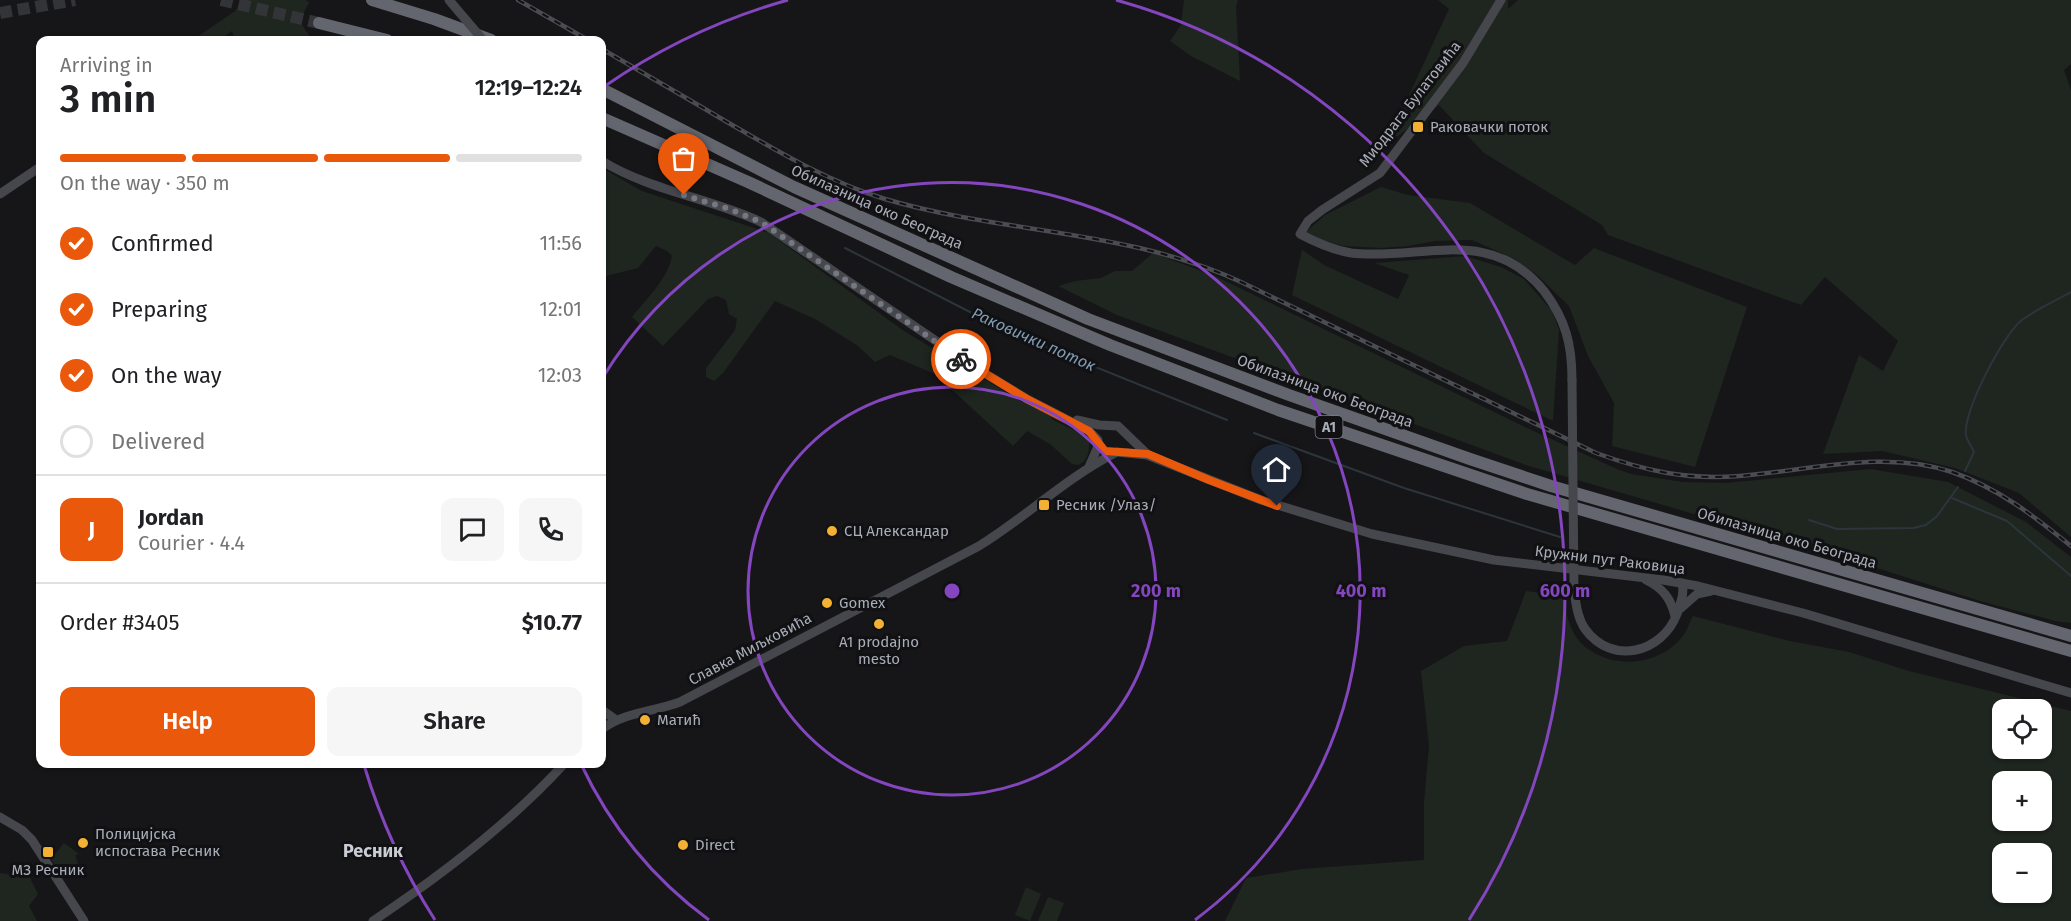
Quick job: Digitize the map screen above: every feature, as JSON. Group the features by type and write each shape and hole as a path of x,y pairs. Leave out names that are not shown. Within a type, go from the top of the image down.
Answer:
{"highway":[{"path":"372,0 479,36"},
{"path":"319,23 371,36"},
{"name":"Обилазница око Београда","path":"606,92 794,187 1067,309 1289,395 1551,486 2071,636"},
{"name":"Обилазница око Београда","path":"606,120 748,182 962,282 1102,342 1278,410 1527,494 2071,651"}],"street":[{"path":"448,0 480,36"},
{"name":"Миодрага Булатовића","path":"1501,0 1463,63 1380,173 1322,210 1308,221 1300,234 1326,247 1351,253 1389,254 1452,249 1484,253 1508,261 1526,273 1539,286 1559,314 1570,341 1574,590 1578,614 1586,630 1597,641 1614,649 1633,650 1653,644 1667,633 1676,616"},
{"path":"606,162 656,186 729,209 761,222 973,366 1027,399 1089,431 1105,451 1116,452 1124,447 1126,434 1118,426 1063,416"},
{"path":"0,194 36,170"},
{"path":"1089,467 1100,431 1107,425"},
{"name":"Кружни пут Раковица","path":"1126,434 1148,454"},
{"name":"Кружни пут Раковица","path":"1116,452 1148,454 1261,500 1372,534 1503,562 1638,577 1716,590 1803,613 2071,693"},
{"name":"Славка Миљковића","path":"606,726 638,712 680,702 979,546 1089,467 1116,452"},
{"path":"1638,577 1661,590 1672,603 1676,616"},
{"path":"1676,616 1683,597 1682,583"},
{"path":"1676,616 1691,598 1716,590"},
{"path":"606,713 616,720"},
{"path":"373,921 455,863 518,809 560,768"},
{"path":"0,817 27,835 56,875 84,921"}],"shaded area":[{"path":"246,0 306,0 309,3 301,23 309,36 234,36 232,31 225,36 198,36 235,11"},
{"path":"1184,0 1238,0 1236,6 1240,81 1191,56 1170,41 1181,25"},
{"path":"1438,0 1508,0 1508,9 1518,0 2071,0 2071,64 2064,70 2071,90 2071,537 2019,493 1955,468 1882,451 1823,454 1859,355 1883,371 1898,341 1825,277 1801,305 1608,235 1602,225 1484,153 1439,105 1394,139 1391,134 1449,9"},
{"path":"606,170 642,191 769,233 904,331 1019,400 1050,415 1053,420 1082,434 1089,441 1086,458 1078,465 1072,464 1050,444 1027,431 1013,446 935,374 890,355 875,362 858,346 817,320 775,301 723,373 714,381 706,377 706,368 735,330 737,319 729,314 726,300 717,296 708,299 663,346 632,317 661,281 672,256 656,246 638,268 606,276"},
{"path":"1381,187 1408,195 1470,203 1575,265 1594,248 1747,307 1695,467 1612,446 1614,403 1588,356 1569,306 1537,275 1515,259 1472,240 1435,241 1381,248 1344,246 1305,233 1325,215"},
{"path":"1302,250 1324,265 1398,299 1409,275 1374,263 1465,256 1501,267 1524,279 1552,311 1559,330 1553,421 1292,295"},
{"path":"1153,253 1215,276 1527,428 1631,474 1683,482 1726,483 1870,469 1948,482 2026,522 2071,557 2071,623 2055,621 1980,601 1849,559 1529,466 1117,315 1058,286 1075,281 1101,278 1115,271 1132,271"},
{"path":"1526,591 1563,596 1576,637 1591,651 1605,658 1633,662 1661,654 1683,636 1693,616 1790,641 1849,652 1909,671 2022,699 1992,699 1992,759 2052,759 2052,706 2071,711 2071,921 1225,921 1246,878 1302,869 1424,860 1424,803 1429,746 1421,671 1464,646 1507,641"},
{"path":"64,843 79,854 75,855 84,871 59,871 51,859"},
{"path":"0,873 30,878 38,894 29,906 37,921 0,921"},
{"path":"1026,887 1041,894 1030,921 1015,915"},
{"path":"1048,897 1064,903 1057,921 1038,921"}],"waterway":[{"name":"Раковички поток","path":"845,248 1011,333 1227,420"},
{"name":"Раковички поток","path":"1965,471 1974,452 1966,435 1967,424 1977,392 1995,356 2022,320 2071,292"},
{"name":"Раковички поток","path":"1254,433 1404,488 1560,537"},
{"name":"Раковички поток","path":"1809,520 1837,529 1913,528 1926,525 1937,516 1958,487"},
{"path":"1952,498 2007,521 2071,576"}],"tunnel":[{"path":"0,13 75,0"},
{"path":"221,0 319,23"}],"railway":[{"path":"518,0 581,36"},
{"path":"606,51 765,144 844,184 885,199 930,210 1110,242 1198,265 1241,282 1596,453 1666,473 1701,477 1739,476 1846,463 1900,462 1926,465 1952,472 1985,486 2029,514 2071,546"}],"way so far":[{"path":"684,195 761,222 961,359"}],"place":[{"name":"Раковачки поток","path":"1418,127"},
{"name":"Ресник /Улаз/","path":"1044,505"},
{"name":"СЦ Александар","path":"832,531"},
{"name":"Gomex","path":"827,603"},
{"name":"A1 prodajno mesto","path":"879,624"},
{"name":"Матић","path":"645,720"},
{"name":"Полицијска испостава Ресник","path":"83,843"},
{"name":"Direct","path":"683,845"},
{"name":"МЗ Ресник","path":"48,852"}],"district":[{"name":"Ресник","path":"373,851"}],"route":[{"path":"961,359 1002,385 1089,431 1105,451 1148,454 1277,506"}]}
